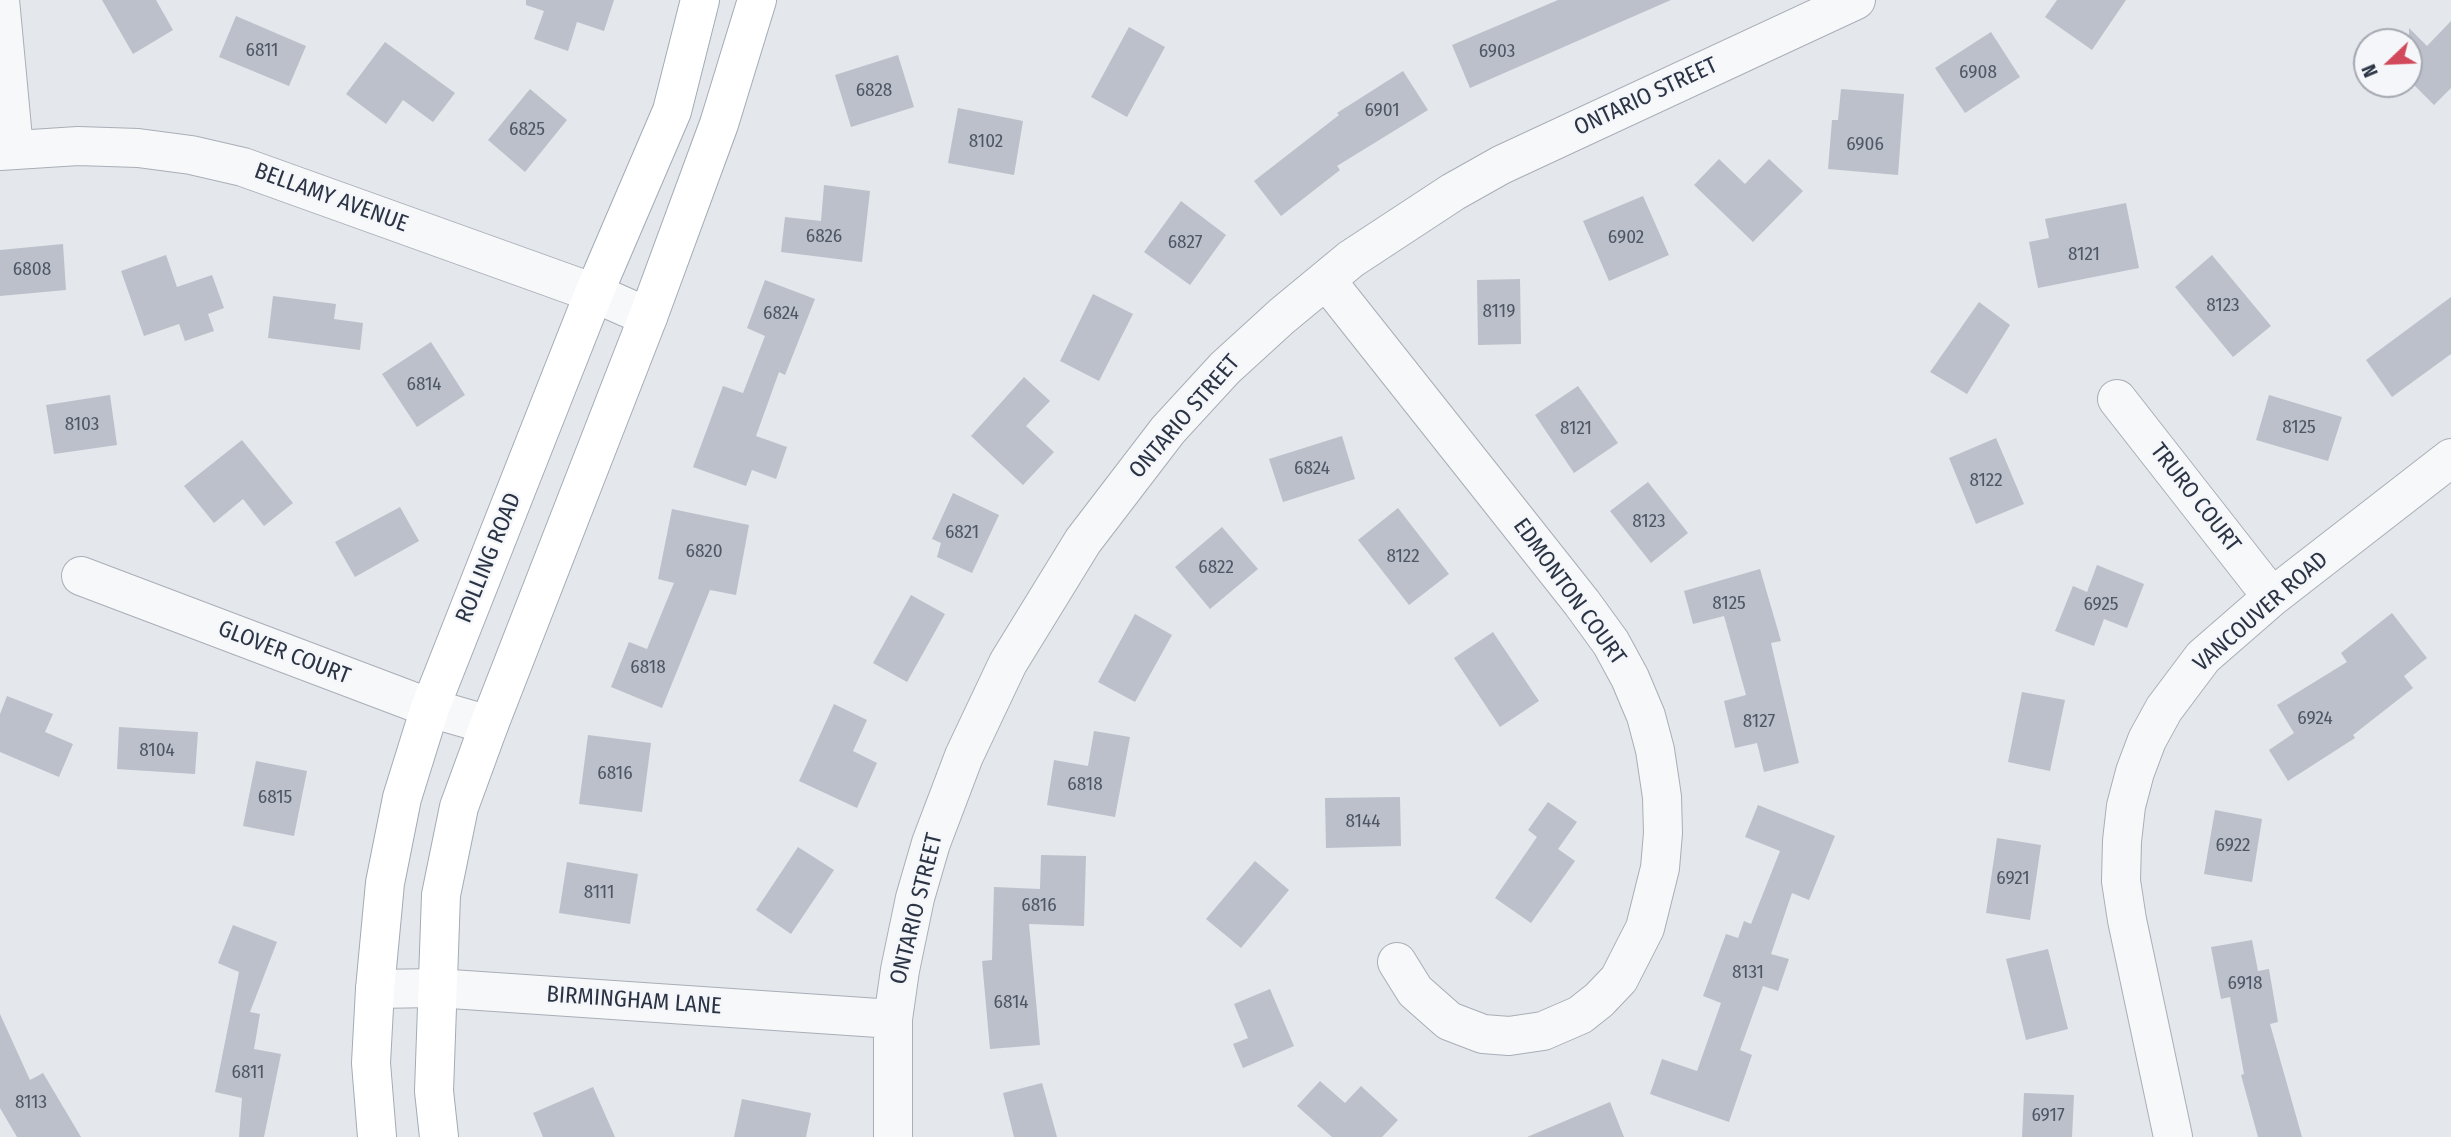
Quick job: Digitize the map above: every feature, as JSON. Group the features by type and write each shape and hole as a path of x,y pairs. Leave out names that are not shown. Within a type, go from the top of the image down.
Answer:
{"main road":[{"name":"ROLLING ROAD","path":"377,1137 371,1063 375,989 385,883 402,798 430,708 594,293 672,111 701,0"},
{"path":"439,1137 434,1091 441,895 459,807 488,725 648,317 719,124 757,0"}],"street":[{"path":"0,0 7,150"},
{"name":"ONTARIO STREET","path":"893,1137 893,1019 900,970 915,898 931,843 964,756 1008,663 1083,541 1168,430 1224,368 1282,316 1386,234 1501,165 1856,0"},
{"name":"BELLAMY AVENUE","path":"7,150 78,146 138,148 191,155 243,167 594,293 648,317"},
{"name":"EDMONTON COURT","path":"1326,280 1611,643 1646,716 1655,750 1662,797 1660,868 1645,928 1619,979 1580,1015 1543,1031 1509,1036 1483,1034 1450,1021 1415,991 1397,962"},
{"name":"TRURO COURT","path":"2117,399 2272,597"},
{"name":"VANCOUVER ROAD","path":"2173,1137 2127,920 2122,881 2122,841 2126,806 2147,740 2180,684 2203,657 2272,597 2451,458"},
{"name":"GLOVER COURT","path":"82,576 430,708 488,725"},
{"name":"BIRMINGHAM LANE","path":"375,989 436,988 893,1019"}],"building":[{"path":"102,0 156,0 173,30 133,54"},
{"path":"526,0 614,0 604,31 577,22 568,51 534,39 544,11 526,5"},
{"path":"1558,0 1671,0 1470,88 1452,45"},
{"path":"2057,0 2126,0 2092,50 2045,17"},
{"path":"236,16 306,46 289,86 219,57"},
{"path":"2451,21 2451,88 2434,105 2423,94 2423,42 2427,46"},
{"path":"1129,27 1165,47 1127,117 1091,97"},
{"path":"1991,32 2020,77 1965,113 1935,68"},
{"path":"385,42 455,93 433,122 403,100 386,124 346,94"},
{"path":"898,55 914,107 851,127 835,75"},
{"path":"1403,71 1428,110 1337,166 1340,170 1281,216 1254,181 1339,115 1337,113"},
{"path":"530,89 567,120 525,172 488,140"},
{"path":"1841,89 1904,94 1898,175 1828,169 1832,120 1838,120"},
{"path":"958,108 1023,121 1014,175 948,163"},
{"path":"1719,159 1745,184 1769,159 1803,191 1753,242 1694,185"},
{"path":"824,185 870,191 862,262 781,252 785,217 821,221"},
{"path":"1643,196 1669,255 1609,281 1583,221"},
{"path":"1181,201 1226,235 1190,285 1144,252"},
{"path":"2126,203 2139,268 2038,288 2029,242 2049,238 2045,219"},
{"path":"63,244 66,290 0,296 0,250"},
{"path":"166,255 177,287 212,275 224,308 208,314 214,331 185,341 179,324 144,336 121,271"},
{"path":"2212,255 2271,326 2233,357 2175,287"},
{"path":"1520,279 1521,344 1478,345 1477,280"},
{"path":"765,280 815,299 785,375 779,372 756,436 787,447 776,479 752,470 746,486 693,467 723,386 743,393 765,336 747,328"},
{"path":"1093,294 1133,314 1099,381 1060,361"},
{"path":"273,296 336,304 334,319 363,323 360,350 268,338"},
{"path":"2451,297 2451,354 2392,397 2366,360"},
{"path":"1979,302 2010,325 1967,394 1930,372"},
{"path":"431,342 465,395 417,427 382,374"},
{"path":"1024,377 1050,401 1026,426 1054,452 1023,485 971,436"},
{"path":"1578,386 1618,443 1574,473 1535,415"},
{"path":"110,395 117,445 54,454 46,405"},
{"path":"2269,395 2342,417 2328,461 2256,440"},
{"path":"1342,436 1355,479 1283,502 1269,459"},
{"path":"1996,438 2024,504 1976,524 1949,458"},
{"path":"242,440 293,503 264,526 243,499 214,523 184,486"},
{"path":"1648,482 1688,533 1651,563 1610,511"},
{"path":"953,493 999,515 972,573 937,557 941,543 932,539"},
{"path":"400,507 419,541 355,577 335,542"},
{"path":"1398,508 1449,574 1409,605 1358,540"},
{"path":"672,509 749,525 736,595 710,590 662,708 611,687 629,642 647,649 674,583 658,579"},
{"path":"1222,527 1258,569 1210,609 1175,567"},
{"path":"2097,565 2144,584 2127,628 2104,619 2094,646 2055,631 2073,586 2087,592"},
{"path":"1760,569 1781,641 1771,643 1799,763 1764,772 1757,743 1735,748 1724,701 1746,695 1724,616 1693,624 1684,591"},
{"path":"911,595 945,614 907,682 873,663"},
{"path":"2392,613 2427,658 2404,676 2413,688 2353,735 2355,738 2288,781 2269,750 2294,733 2277,705 2347,662 2341,653"},
{"path":"1135,614 1172,635 1135,702 1098,682"},
{"path":"1493,632 1539,701 1500,727 1454,658"},
{"path":"2022,692 2065,700 2050,771 2008,762"},
{"path":"7,696 53,714 45,732 73,744 59,777 0,752 0,714"},
{"path":"834,704 867,720 853,751 877,763 857,808 799,781"},
{"path":"119,727 198,732 195,774 117,769"},
{"path":"1094,731 1130,737 1115,817 1047,805 1054,760 1088,766"},
{"path":"588,735 651,743 642,812 579,804"},
{"path":"256,761 307,771 294,836 243,826"},
{"path":"1400,797 1401,846 1326,848 1325,798"},
{"path":"1548,802 1577,822 1558,849 1575,861 1531,923 1495,898 1537,837 1528,830"},
{"path":"1758,805 1835,836 1809,900 1792,893 1771,954 1789,959 1778,991 1763,986 1740,1050 1752,1055 1729,1122 1650,1094 1662,1059 1697,1071 1721,1003 1703,996 1726,934 1738,938 1744,921 1751,924 1780,851 1745,837"},
{"path":"2215,810 2262,819 2252,882 2204,874"},
{"path":"1997,838 2041,845 2030,920 1986,913"},
{"path":"798,847 834,870 791,934 756,910"},
{"path":"1041,855 1086,856 1084,926 1029,924 1040,1045 990,1049 982,961 992,960 994,887 1040,889"},
{"path":"1255,861 1289,890 1241,948 1206,919"},
{"path":"567,862 638,874 630,924 559,913"},
{"path":"233,925 277,942 250,1012 260,1014 254,1049 281,1054 264,1137 239,1137 242,1098 215,1092 239,972 218,963"},
{"path":"2252,940 2258,971 2269,969 2278,1022 2270,1024 2302,1137 2258,1137 2241,1075 2244,1074 2230,997 2221,999 2211,947"},
{"path":"2048,949 2068,1029 2026,1040 2006,959"},
{"path":"1270,989 1294,1046 1243,1068 1233,1044 1248,1038 1234,1004"},
{"path":"0,1014 30,1080 43,1073 81,1137 17,1137 0,1108"},
{"path":"1320,1081 1345,1103 1361,1086 1398,1120 1382,1137 1332,1137 1297,1106"},
{"path":"1042,1083 1057,1137 1014,1137 1003,1093"},
{"path":"593,1087 615,1137 543,1137 533,1113"},
{"path":"2024,1093 2074,1095 2072,1137 2022,1137"},
{"path":"742,1099 811,1113 806,1137 734,1137"},
{"path":"1610,1102 1624,1137 1527,1137"}]}
